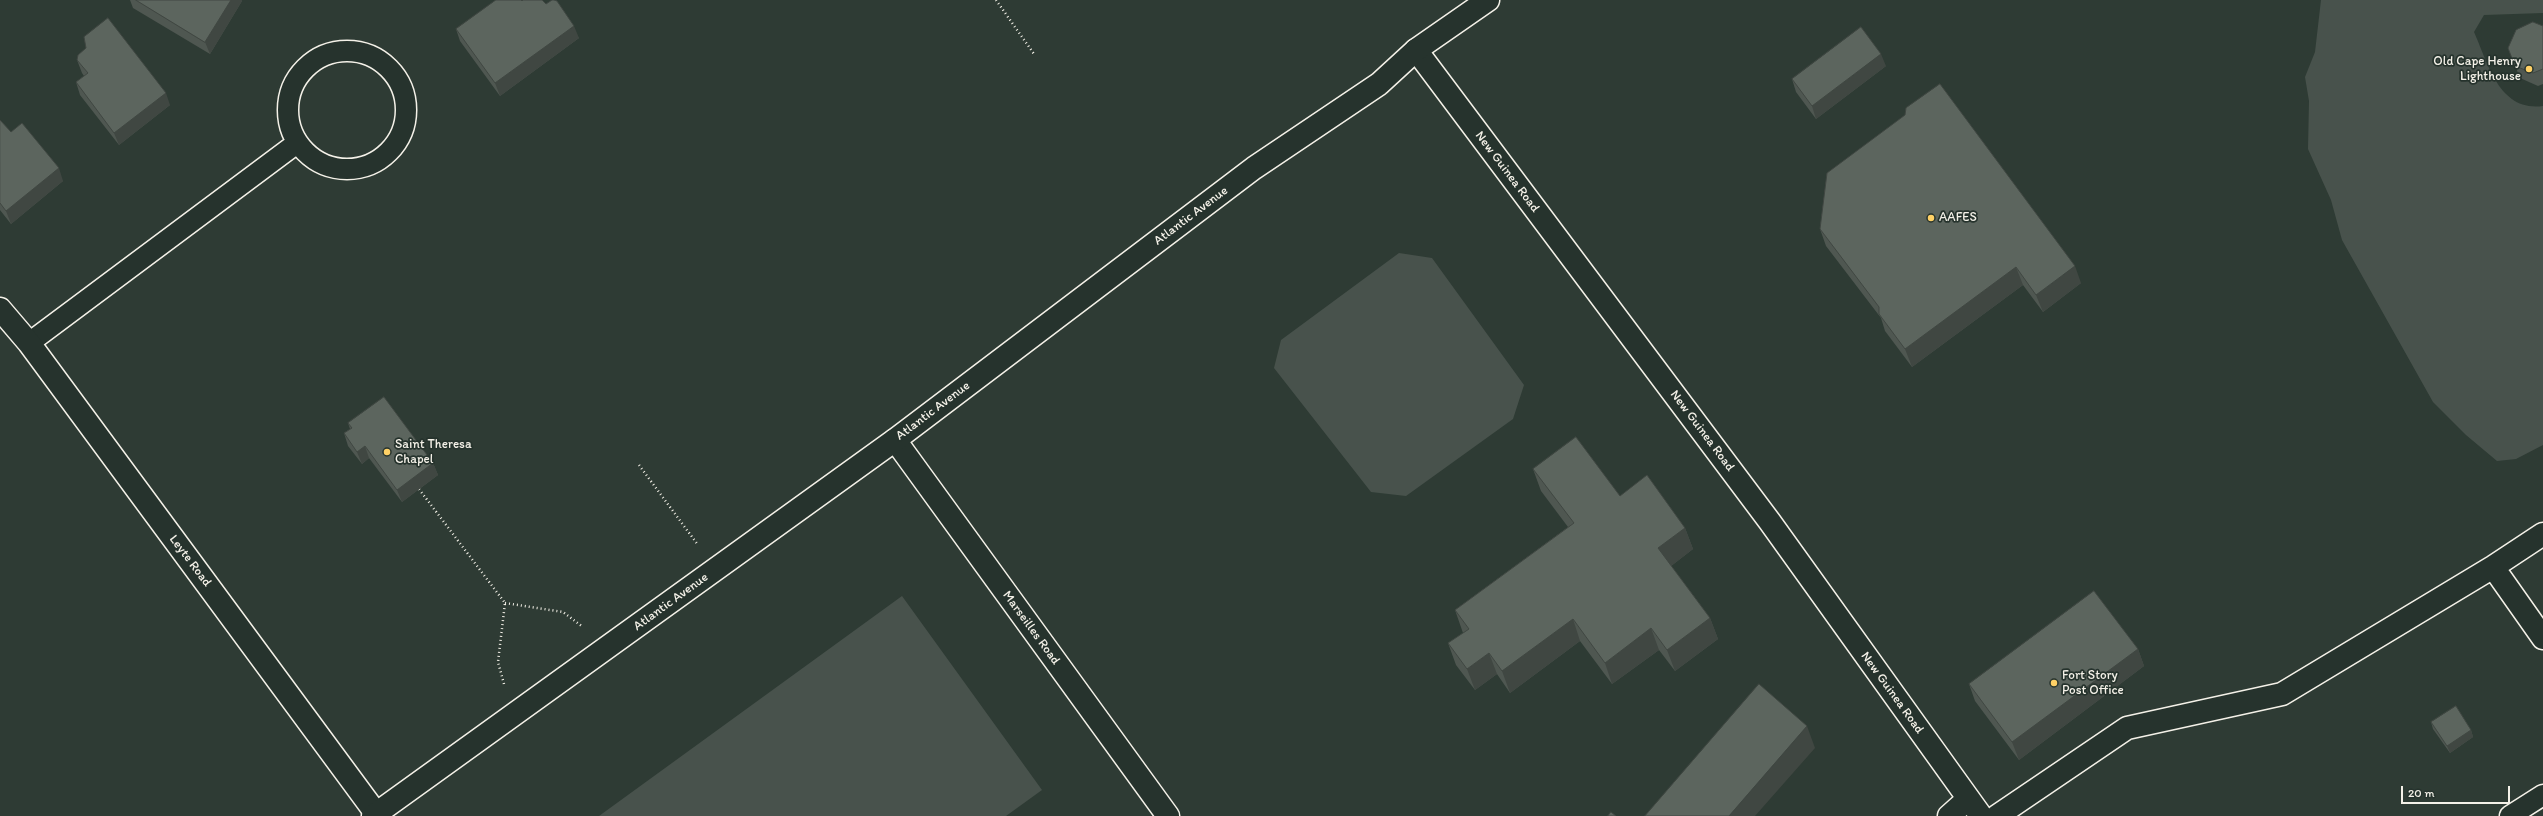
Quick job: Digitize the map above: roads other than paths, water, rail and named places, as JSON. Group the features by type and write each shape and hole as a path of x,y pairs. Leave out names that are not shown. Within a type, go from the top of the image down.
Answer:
{"street":[{"name":"Atlantic Avenue","path":"376,815 895,440 1254,168 1379,84 1416,50 1488,0"},
{"name":"New Guinea Road","path":"1416,50 1765,516 1974,808"},
{"name":"Leyte Road","path":"0,309 28,343 376,815"},
{"name":"Marseilles Road","path":"895,440 1168,816"},
{"path":"1997,816 2127,728 2282,694 2493,567 2543,534"},
{"path":"2493,567 2543,638"},
{"path":"1949,816 1974,808"}],"lane":[{"path":"333,53 361,53 369,55 386,66 397,79 405,99 406,112 402,132 391,149 376,162 349,170 328,167 311,158 297,143 288,114 290,93 299,75 314,61 333,53"},
{"path":"28,343 297,143"},
{"path":"2510,816 2543,795"}],"place":[{"name":"Old Cape Henry Lighthouse","path":"2529,69"},
{"name":"AAFES","path":"1931,218"},
{"name":"Saint Theresa Chapel","path":"387,452"},
{"name":"Fort Story Post Office","path":"2054,683"}]}
